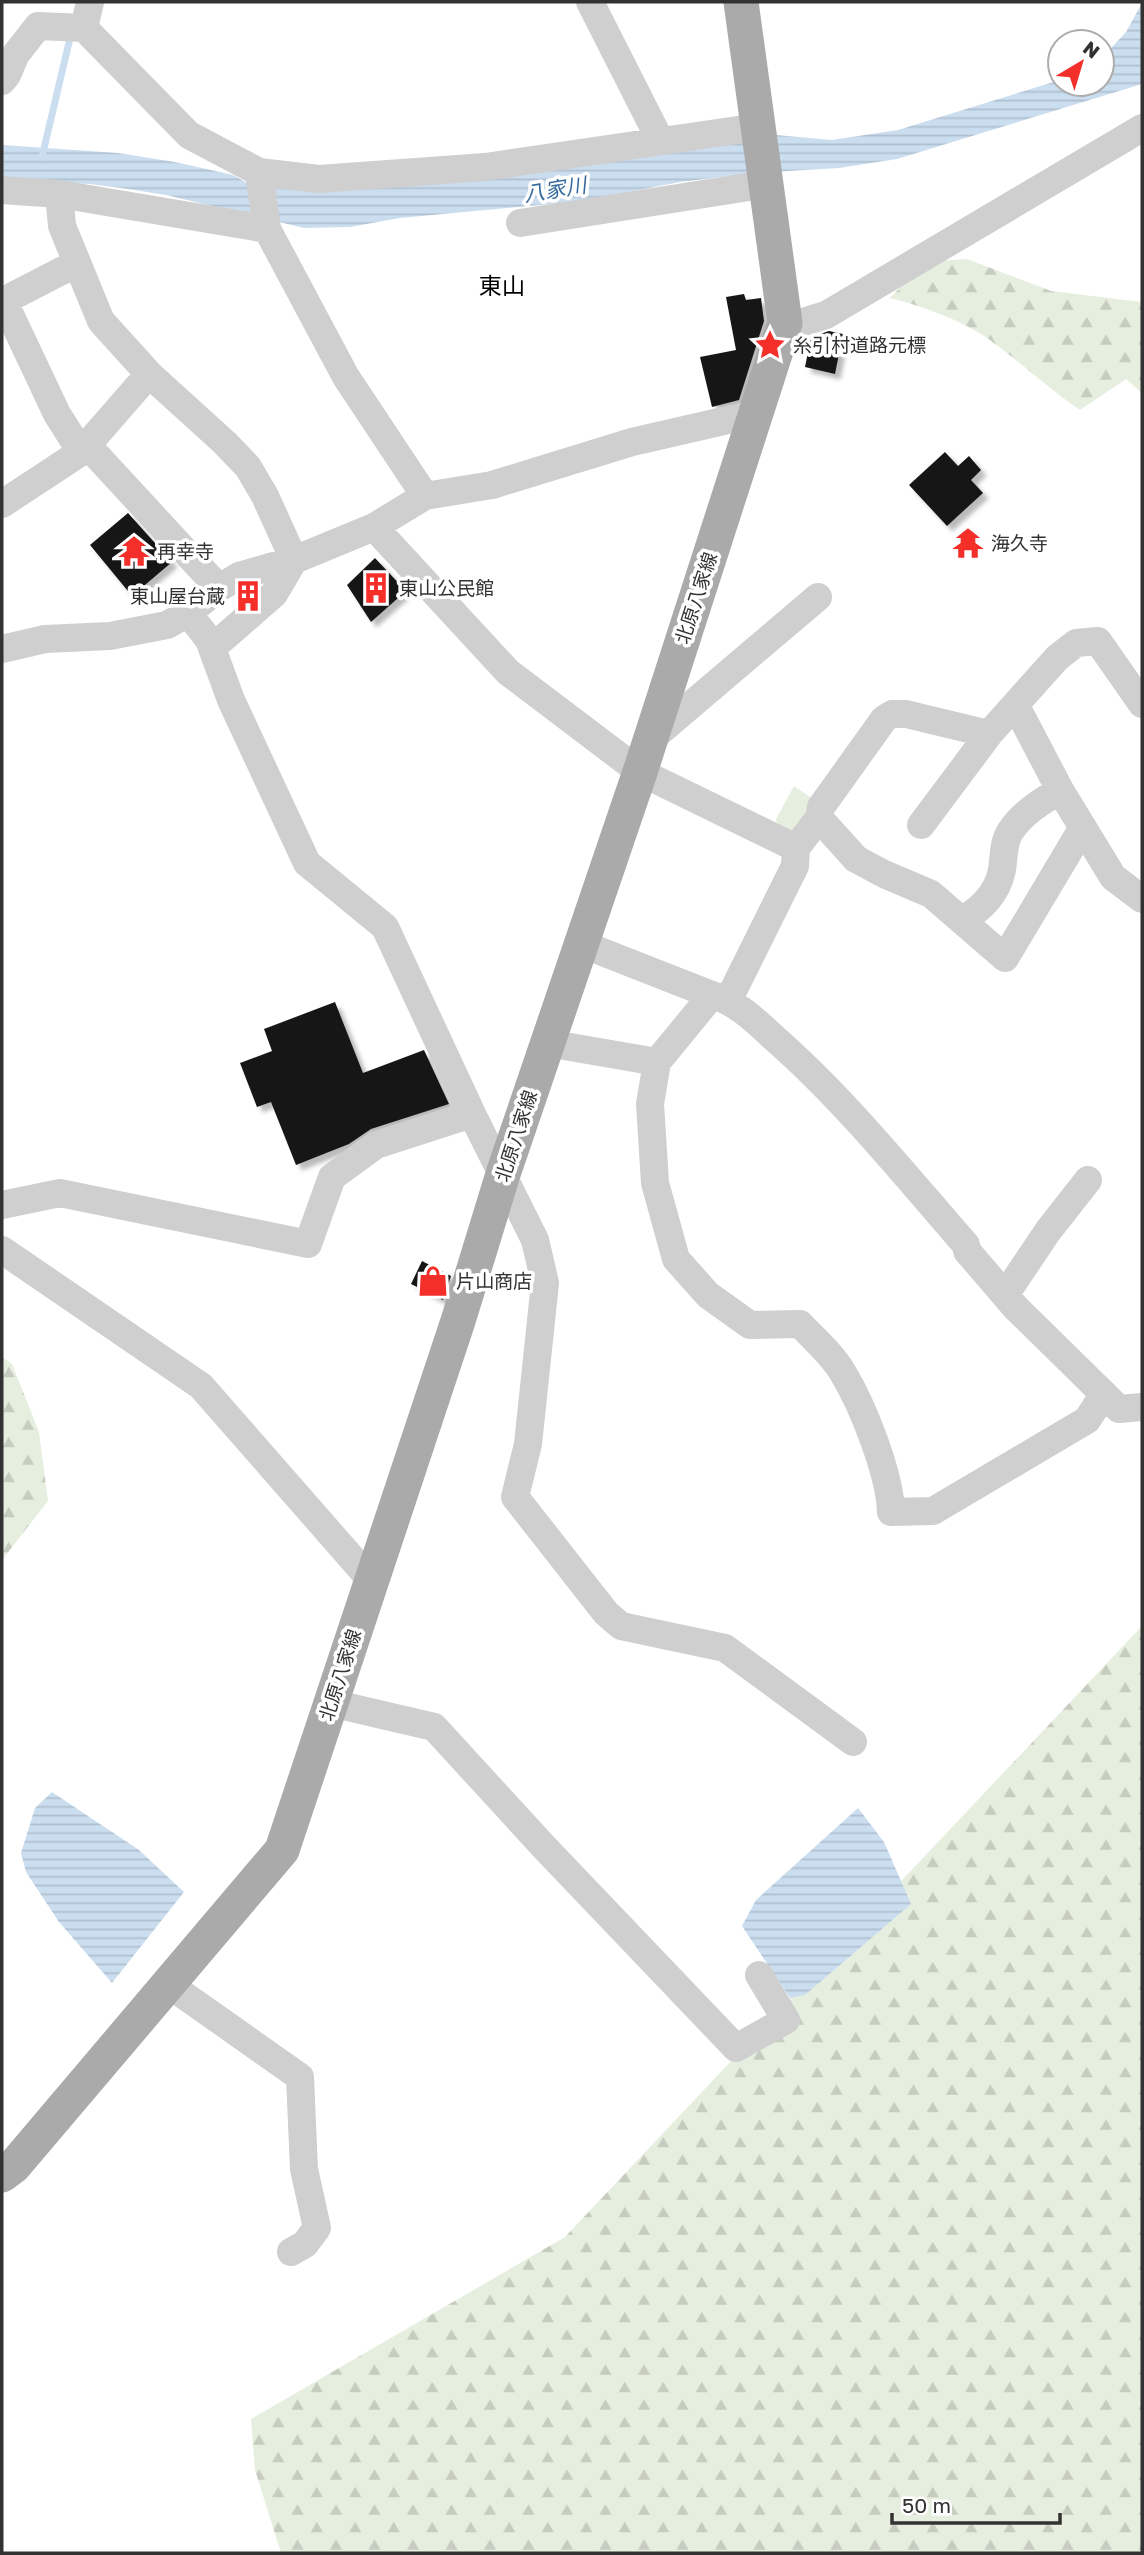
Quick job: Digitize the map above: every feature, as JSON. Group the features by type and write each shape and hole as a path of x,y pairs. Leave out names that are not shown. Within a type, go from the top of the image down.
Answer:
{"main road":[{"name":"北原八家線","path":"2,2175 15,2166 282,1850 458,1321 503,1174 651,739 785,323 741,2"}],"street":[{"path":"590,2 660,140"},
{"path":"2,81 7,75 9,51 38,26 87,15 189,135 259,172 320,179 485,167 758,127"},
{"path":"785,323 803,322 826,315 1142,128"},
{"path":"259,172 267,229 346,377 425,496"},
{"path":"520,223 767,184"},
{"path":"2,190 59,194 267,229"},
{"path":"59,194 62,226 101,321 149,374 248,467 265,496 294,560"},
{"path":"77,263 9,298 6,306 8,333 57,414 84,449 219,587"},
{"path":"2,504 84,449 115,410 149,374"},
{"path":"2,649 45,639 110,636 167,625 188,613 219,587 239,576 294,560 374,527 425,496 492,485 632,442 754,414"},
{"path":"374,527 508,672 640,772 796,848"},
{"path":"212,648 274,594 294,560"},
{"path":"651,739 818,597"},
{"path":"188,613 209,640 231,700 307,863 385,928 472,1114 535,1240 545,1283 528,1444 515,1497 606,1613 621,1626 725,1648 853,1742"},
{"path":"921,825 989,734 1057,657 1076,643 1098,641 1142,704"},
{"path":"1016,706 1082,829 1113,877 1142,899"},
{"path":"989,734 906,714 892,715 884,719 821,807 819,818 796,848 795,866 720,998 657,1062 650,1104 655,1183 676,1259 708,1296 750,1325 800,1324 842,1371 877,1452 891,1498 891,1512 933,1511 1087,1420 1104,1394"},
{"path":"963,920 990,899 1002,870 1002,855 1008,834 1038,803 1060,790"},
{"path":"819,818 856,859 931,894 1005,958 1082,829"},
{"path":"582,944 720,998 760,1025 817,1075 966,1245 967,1251 1004,1295 1119,1409 1142,1407"},
{"path":"547,1043 657,1062"},
{"path":"2,1205 60,1193 308,1244 332,1177 376,1144 472,1114"},
{"path":"1004,1295 1048,1231 1088,1180"},
{"path":"2,1250 201,1386 370,1579"},
{"path":"331,1703 434,1727 736,2048 786,2020 759,1975"},
{"path":"168,1984 300,2077 304,2169 317,2228 305,2244 291,2252"}],"green space":[{"path":"967,259 1051,291 1142,302 1142,393 1126,379 1080,410 983,335 944,316 890,298 925,262"},
{"path":"794,786 816,801 799,836 778,833 776,819"},
{"path":"2,1357 12,1364 39,1432 48,1501 2,1560"},
{"path":"1142,1626 1142,2553 281,2553 255,2470 251,2419 565,2237"}],"water":[{"path":"1142,3 1142,84 1116,92 1116,43 1126,32"},
{"name":"八家川","path":"1046,84 1046,98 1096,98 897,159 839,168 755,173 680,182 582,201 400,218 350,227 304,228 166,195 128,189 90,184 2,181 2,145 118,153 175,162 233,175 251,185 776,135 832,140 898,130"},
{"path":"52,1792 139,1850 184,1892 112,1983 59,1922 26,1872 21,1853 35,1808"},
{"path":"858,1808 884,1842 911,1904 805,1995 790,1998 742,1926 756,1900"}],"building":[{"path":"744,294 746,300 761,298 764,321 739,400 712,407 700,357 736,350 726,297"},
{"path":"829,331 843,334 835,374 805,367 811,337"},
{"path":"945,452 958,466 969,456 981,470 971,480 983,493 947,526 909,485"},
{"name":"再幸寺","path":"128,513 172,562 132,596 90,545"},
{"name":"東山公民館","path":"375,558 406,591 371,622 347,585"},
{"path":"335,1002 363,1073 424,1050 449,1104 371,1129 349,1144 296,1165 271,1102 257,1107 240,1063 272,1051 264,1029"},
{"name":"片山商店","path":"422,1261 451,1276 443,1300 411,1284"}],"waterway":[{"path":"42,157 70,38"}],"place":[{"name":"糸引村道路元標","path":"770,345"},
{"name":"海久寺","path":"968,543"},
{"name":"再幸寺","path":"134,551"},
{"name":"東山公民館","path":"376,588"},
{"name":"東山屋台蔵","path":"248,596"},
{"name":"片山商店","path":"433,1281"}],"district":[{"name":"東山","path":"502,286"}]}
